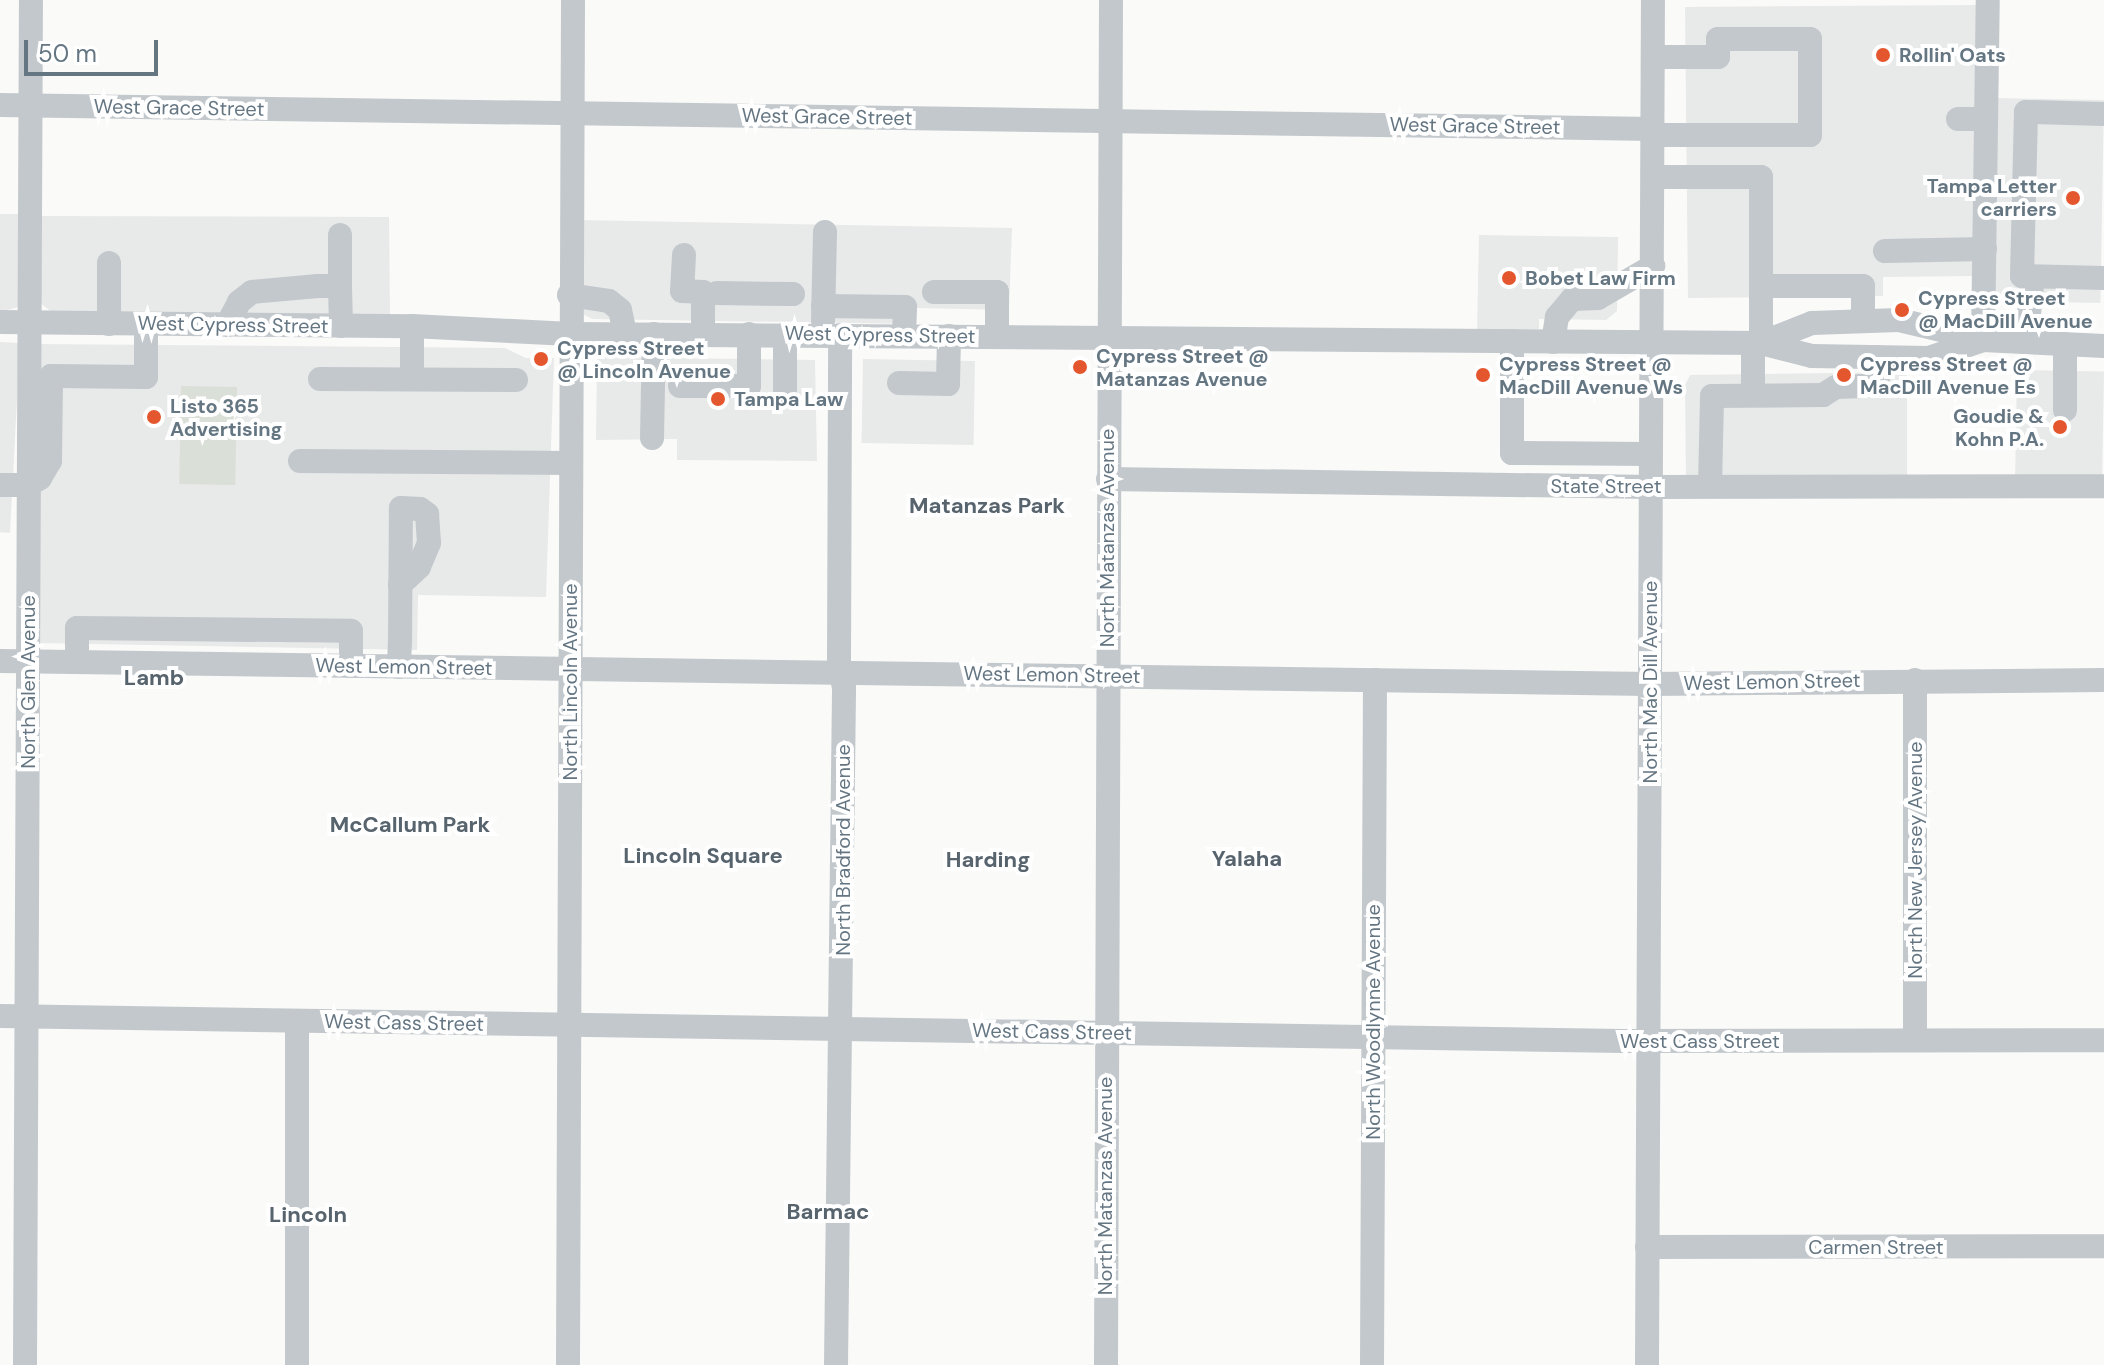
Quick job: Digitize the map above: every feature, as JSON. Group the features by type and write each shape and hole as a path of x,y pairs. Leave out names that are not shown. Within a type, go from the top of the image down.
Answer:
{"street":[{"name":"North Glen Avenue","path":"25,1365 31,0"},
{"name":"North Lincoln Avenue","path":"568,1365 569,295 573,0"},
{"name":"North Matanzas Avenue","path":"1106,1365 1104,1032 1111,0"},
{"name":"North Mac Dill Avenue","path":"1647,1365 1653,0"},
{"path":"1983,340 1988,0"},
{"name":"West Grace Street","path":"0,105 1810,135 1810,39 1718,39 1718,57 1653,57"},
{"path":"2104,114 2026,112 2022,276 2104,278"},
{"path":"1958,119 1985,119"},
{"path":"1654,177 1761,177 1761,286 1753,395"},
{"name":"North Bradford Avenue","path":"825,232 823,306 831,334 841,673 836,1365"},
{"path":"340,235 341,326"},
{"path":"1885,251 1985,249"},
{"path":"684,255 682,291 703,292 703,334"},
{"path":"109,263 109,324"},
{"path":"1553,342 1557,317 1572,299 1598,298 1653,266"},
{"path":"2026,342 2033,277"},
{"path":"227,325 239,302 263,288 340,286"},
{"path":"1761,286 1863,286 1863,321"},
{"path":"934,292 997,292 997,336"},
{"path":"717,293 793,294"},
{"path":"680,386 749,386 758,293"},
{"path":"569,295 609,301 620,310 625,334"},
{"path":"823,306 905,307 904,335"},
{"name":"West Cypress Street","path":"1757,343 1812,323 1899,320 1983,340 2104,346"},
{"name":"West Cypress Street","path":"0,322 412,326 571,334 1757,343 1812,356 1929,358 1983,340"},
{"path":"0,485 28,485 40,478 50,461 51,376 146,377 146,324"},
{"path":"412,326 412,379"},
{"path":"652,438 654,334"},
{"path":"785,334 785,397"},
{"path":"899,383 948,384 949,336"},
{"path":"1512,341 1512,453 1651,454"},
{"path":"2065,344 2065,410"},
{"path":"1710,486 1712,396 1823,395 1836,387 1870,386 1878,377 1878,357"},
{"path":"320,379 516,380"},
{"path":"300,461 571,463"},
{"name":"State Street","path":"1108,479 1651,487 2104,486"},
{"path":"399,667 401,508"},
{"path":"77,662 77,628 295,630 351,631 351,666"},
{"path":"136,629 136,663"},
{"path":"295,630 295,666"},
{"name":"West Lemon Street","path":"0,661 1650,684 2104,680"},
{"name":"North Woodlynne Avenue","path":"1372,1365 1375,680"},
{"name":"North New Jersey Avenue","path":"1915,680 1915,1040"},
{"name":"West Cass Street","path":"0,1016 1649,1041 2104,1040"},
{"path":"297,1021 297,1365"},
{"name":"Carmen Street","path":"1647,1247 2104,1246"}],"shaded area":[{"path":"1978,5 1972,276 1883,277 1883,296 1688,298 1685,7"},
{"path":"1993,98 2104,100 2100,303 1989,301"},
{"path":"0,214 22,214 18,307 0,312"},
{"path":"39,216 389,217 390,318 53,313 39,302"},
{"path":"579,220 1012,228 1009,310 917,308 916,324 593,319 584,315"},
{"path":"1479,235 1618,237 1617,311 1606,320 1539,319 1539,329 1477,331"},
{"path":"0,342 20,343 10,533 0,532"},
{"path":"38,344 505,348 526,358 554,358 546,597 418,595 417,650 38,643"},
{"path":"597,357 815,360 817,461 677,460 677,439 596,440"},
{"path":"863,359 975,361 974,445 862,443"},
{"name":"Goudie & Kohn P.A.","path":"2017,370 2104,372 2102,485 2015,483"},
{"path":"1907,372 1907,484 1686,483 1685,385 1690,375"},
{"path":"181,386 237,387 235,485 179,484"}],"place":[{"name":"Rollin' Oats","path":"1883,55"},
{"name":"Tampa Letter carriers","path":"2073,198"},
{"name":"Bobet Law Firm","path":"1509,278"},
{"name":"Cypress Street @ MacDill Avenue","path":"1902,310"},
{"name":"Cypress Street @ Lincoln Avenue","path":"541,359"},
{"name":"Cypress Street @ Matanzas Avenue","path":"1080,367"},
{"name":"Cypress Street @ MacDill Avenue Ws","path":"1483,375"},
{"name":"Cypress Street @ MacDill Avenue Es","path":"1844,375"},
{"name":"Tampa Law","path":"718,399"},
{"name":"Listo 365 Advertising","path":"154,417"},
{"name":"Goudie & Kohn P.A.","path":"2060,427"}],"district":[{"name":"Matanzas Park","path":"987,506"},
{"name":"Lamb","path":"154,678"},
{"name":"McCallum Park","path":"410,825"},
{"name":"Lincoln Square","path":"703,856"},
{"name":"Yalaha","path":"1247,859"},
{"name":"Harding","path":"988,860"},
{"name":"Barmac","path":"828,1212"},
{"name":"Lincoln","path":"308,1215"}]}
